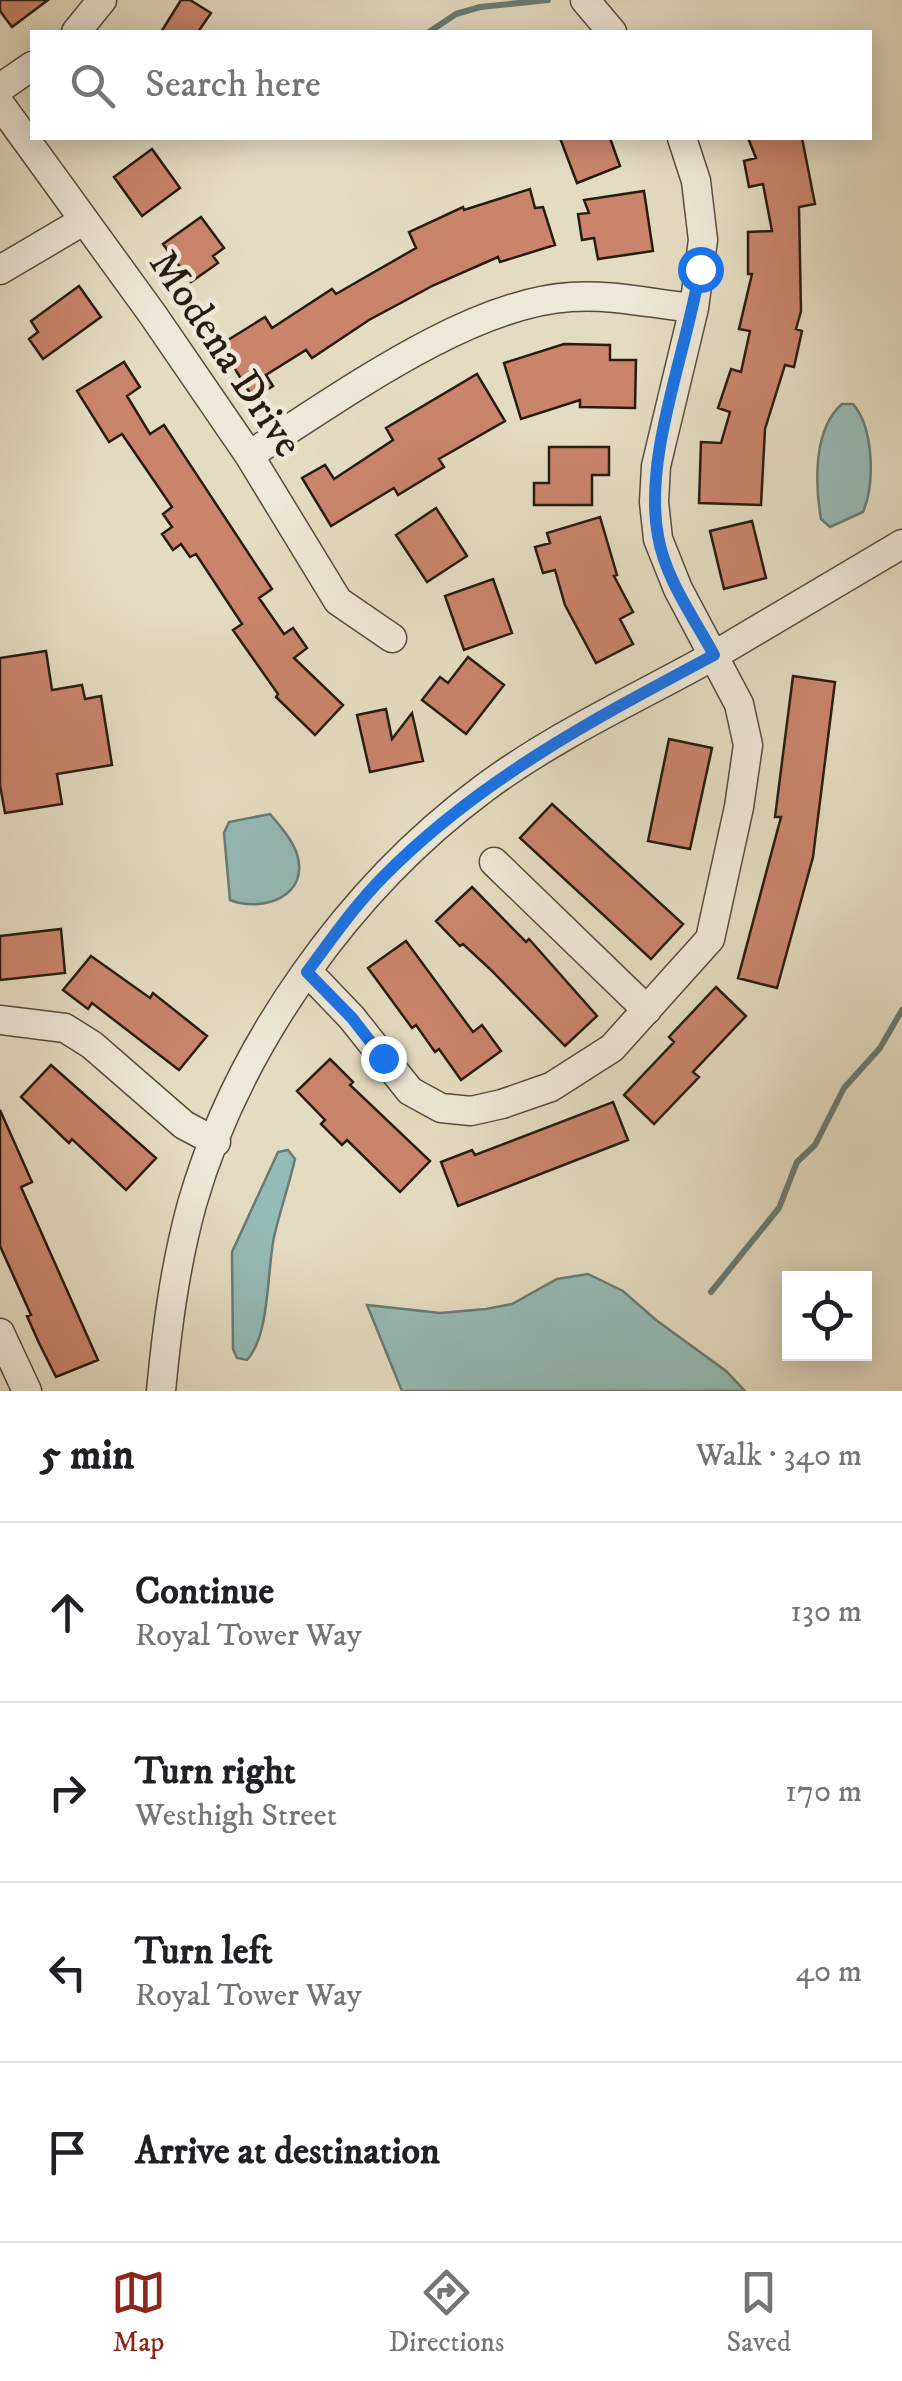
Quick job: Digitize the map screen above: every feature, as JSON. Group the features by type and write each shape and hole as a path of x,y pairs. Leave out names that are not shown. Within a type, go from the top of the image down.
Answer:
{"street":[{"path":"78,30 102,0"},
{"path":"584,0 610,30"},
{"path":"0,88 30,67"},
{"name":"Modena Drive","path":"0,104 153,315 249,456 338,601 392,638"},
{"path":"307,972 352,1018 410,1091 441,1108 472,1111 551,1086 612,1048 710,940 740,807 748,745 739,704 678,590 658,539 654,502 656,466 694,308 703,240 696,181 683,140"},
{"path":"0,270 83,221"},
{"path":"249,456 412,355 513,306 599,296 694,308"},
{"path":"161,1391 173,1284 193,1202 241,1079 307,972 382,878 485,788 625,702 714,655 902,544"},
{"path":"494,862 647,1010"},
{"path":"0,1020 65,1028 92,1045 184,1125 216,1142"},
{"path":"0,1333 27,1391"}],"water":[{"path":"842,404 853,404 865,427 870,456 869,487 863,512 830,527 821,519 818,458 826,428"},
{"path":"270,814 295,848 297,881 281,898 269,902 230,900 224,833 229,822"},
{"path":"288,1150 295,1159 274,1237 260,1335 247,1360 237,1358 233,1349 232,1252 278,1152"},
{"path":"588,1274 623,1291 726,1371 745,1391 402,1391 367,1305 440,1313 486,1309 512,1304 557,1279"}],"building":[{"path":"0,0 48,0 12,27 0,11"},
{"path":"181,0 190,0 211,13 199,30 162,30"},
{"path":"561,140 611,140 620,166 577,183"},
{"path":"749,140 802,140 815,204 799,207 801,311 796,329 802,331 794,367 785,365 765,429 761,505 699,503 701,442 721,443 730,412 718,408 731,369 741,372 750,331 739,329 752,274 748,274 748,232 772,231 763,184 749,187 744,161 756,158"},
{"path":"152,149 180,188 142,216 114,177"},
{"path":"530,189 535,208 543,207 555,245 500,262 498,257 434,285 369,320 312,358 306,350 266,375 273,386 253,398 220,345 265,317 272,328 332,289 336,294 416,248 409,232 463,207 464,210"},
{"path":"644,191 653,251 598,259 594,238 582,240 578,214 589,213 584,200"},
{"path":"201,217 224,248 213,256 218,263 191,282 163,244"},
{"path":"79,286 101,317 43,359 29,339 38,332 31,321"},
{"path":"564,344 610,345 610,360 636,360 635,408 580,407 580,400 521,419 504,363"},
{"path":"124,362 140,387 127,396 150,434 164,425 272,589 259,598 284,634 293,628 307,648 294,658 343,705 315,735 276,697 278,694 233,630 242,624 196,554 190,557 181,544 173,550 162,534 172,527 163,514 172,507 122,434 109,442 77,391"},
{"path":"477,374 505,421 439,459 444,467 398,495 394,488 331,526 302,478 325,465 334,479 393,440 386,428"},
{"path":"549,447 609,447 609,475 592,475 592,505 534,505 534,483 549,483"},
{"path":"436,508 467,556 427,582 396,535"},
{"path":"600,517 617,575 614,576 633,612 620,619 633,644 596,663 565,605 555,570 543,573 535,547 550,543 547,533"},
{"path":"752,521 766,578 724,589 710,531"},
{"path":"493,579 512,633 464,650 445,596"},
{"path":"46,651 52,690 82,685 85,699 101,696 112,765 57,774 62,804 5,813 0,785 0,658"},
{"path":"468,657 504,685 466,734 422,700 440,677 448,683"},
{"path":"793,676 835,682 813,857 777,988 738,978 781,817 775,817"},
{"path":"386,709 392,739 412,713 423,761 370,772 357,715"},
{"path":"669,739 712,748 690,849 648,841"},
{"path":"552,804 683,924 651,959 520,838"},
{"path":"472,887 526,942 529,939 597,1016 565,1046 491,970 436,921"},
{"path":"61,929 65,973 0,980 0,936"},
{"path":"406,941 473,1032 482,1025 501,1051 461,1080 439,1049 435,1052 416,1025 412,1028 368,968"},
{"path":"91,956 150,998 153,993 207,1036 179,1070 92,1003 88,1009 63,990"},
{"path":"716,987 746,1016 693,1072 699,1077 654,1124 624,1095 674,1042 669,1037"},
{"path":"330,1059 353,1082 350,1085 430,1161 400,1192 347,1140 342,1145 297,1091"},
{"path":"51,1065 156,1158 126,1190 21,1097"},
{"path":"613,1102 628,1140 458,1206 441,1162 472,1150 475,1155"},
{"path":"0,1110 32,1182 21,1187 98,1360 56,1377 0,1246"}],"waterway":[{"path":"432,30 456,14 480,7 548,0"},
{"path":"711,1292 779,1208 797,1162 815,1145 844,1088 880,1048 902,1010"}],"route":[{"path":"383,1058 352,1018 307,972 345,922 382,878 485,788 625,702 714,655 678,590 658,539 654,502 656,466 700,269"}]}
